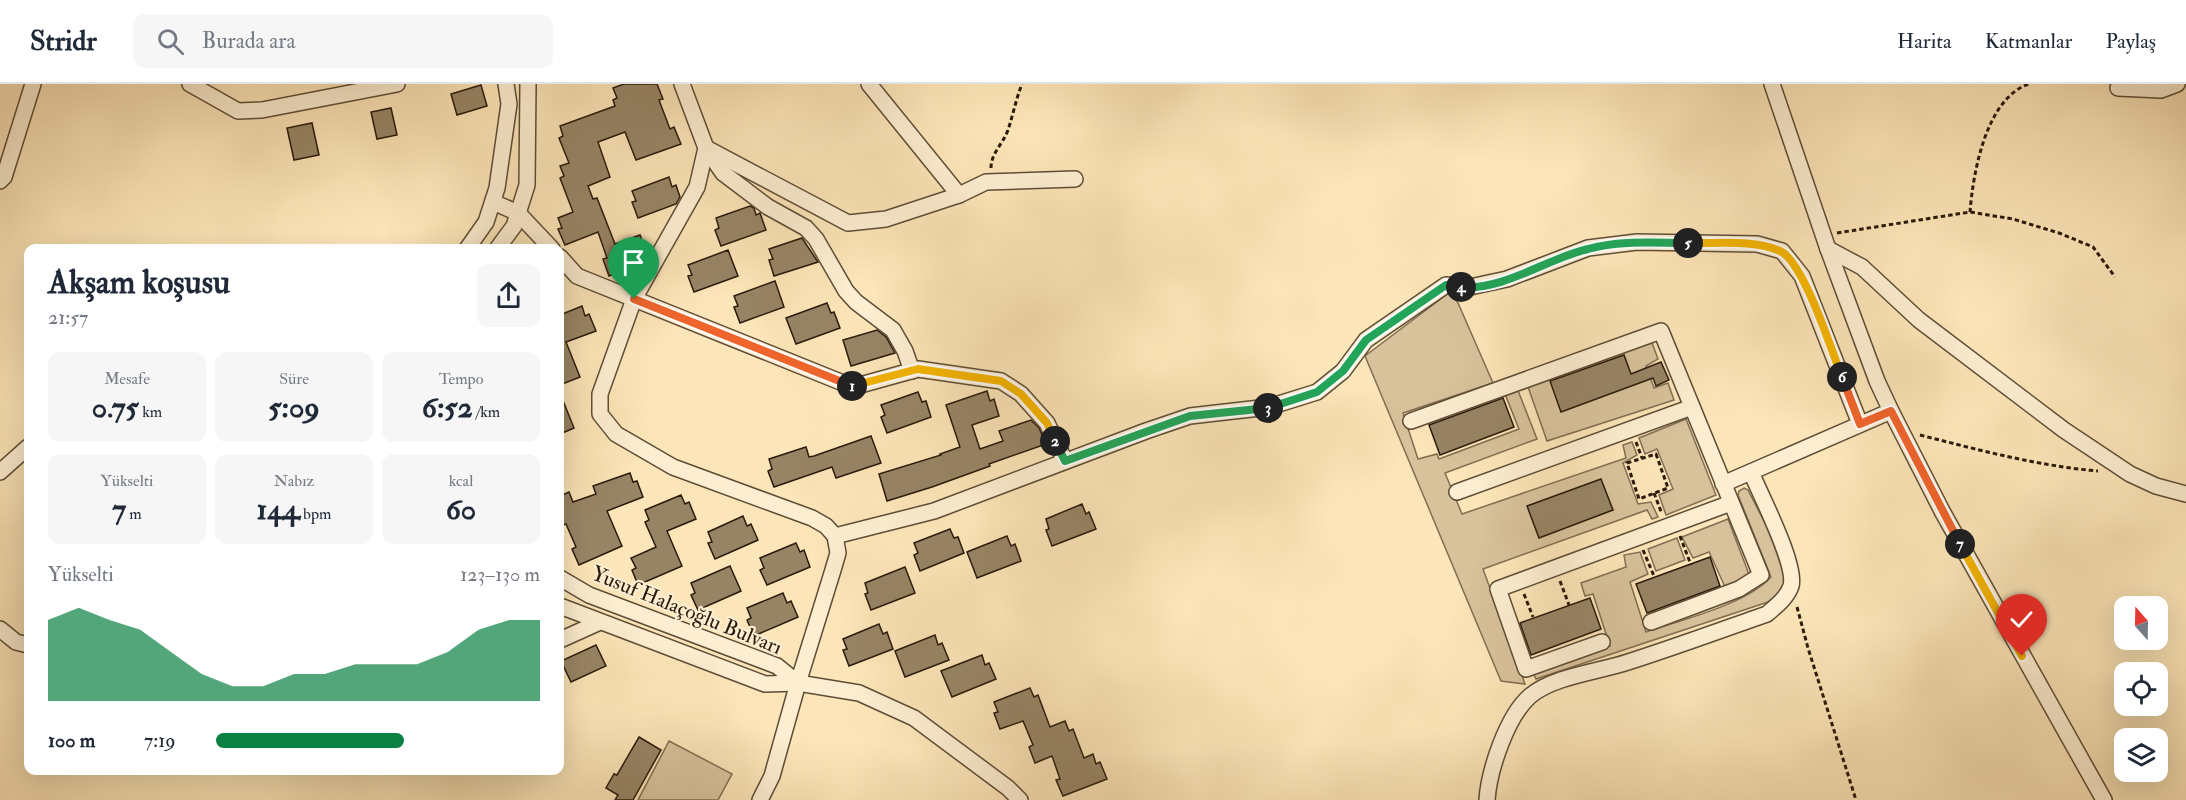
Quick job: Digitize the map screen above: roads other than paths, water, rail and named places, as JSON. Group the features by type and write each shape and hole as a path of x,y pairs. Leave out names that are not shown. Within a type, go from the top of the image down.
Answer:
{"street":[{"path":"0,181 4,177 33,84"},
{"path":"190,84 238,111 262,110 396,84"},
{"path":"470,244 486,222 497,188 509,104 506,84"},
{"path":"501,244 514,226 527,185 528,84"},
{"path":"682,84 706,148 723,173 768,207 806,228 816,239 846,291 856,302 893,330 905,351 912,371"},
{"path":"869,84 959,195"},
{"path":"1772,84 1877,381 1947,521 2104,800"},
{"path":"2118,88 2161,90 2177,84"},
{"path":"706,148 848,223 886,219 959,195 986,182 1075,179"},
{"path":"706,148 697,187 634,299 600,394 600,414 616,434 673,468 812,518 826,526 835,536 838,553 772,776 760,800"},
{"path":"493,201 518,213 547,244"},
{"path":"835,536 934,511 1190,416 1269,408 1317,392 1343,371 1366,340 1446,285 1470,288 1506,279 1588,248 1637,242 1757,244 1782,252 1802,276 1860,424"},
{"path":"1826,242 1862,267 1919,320 2064,430 2130,474 2156,486 2186,494"},
{"path":"564,262 577,276 853,387 918,369 1001,381 1021,394 1047,423 1065,461"},
{"path":"1411,422 1662,331 1761,575 1738,589 1651,622"},
{"path":"1456,492 1692,407"},
{"path":"1723,484 1891,411"},
{"path":"0,472 24,451"},
{"path":"1487,800 1488,785 1502,743 1517,711 1528,698 1544,686 1627,663 1767,614 1782,601 1791,585 1789,567 1785,552 1751,472"},
{"path":"1602,642 1526,669 1498,589 1731,503"},
{"name":"Yusuf Halaçoğlu Bulvarı","path":"564,580 589,595 777,666 798,682"},
{"name":"Yusuf Halaçoğlu Bulvarı","path":"564,608 765,684 798,682 859,693 914,718 1008,788 1020,800"},
{"path":"564,638 600,621"},
{"path":"0,629 16,642 24,644"}]}
